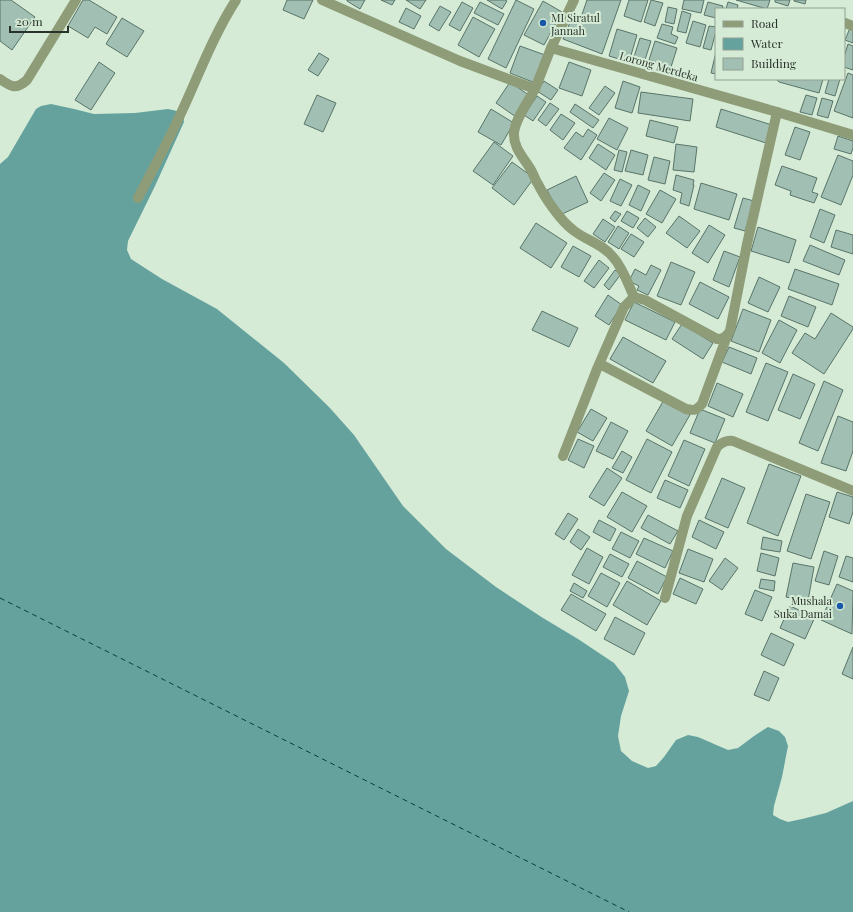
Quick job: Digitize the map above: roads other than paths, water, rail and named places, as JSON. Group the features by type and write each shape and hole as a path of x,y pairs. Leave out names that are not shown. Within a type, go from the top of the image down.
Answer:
{"street":[{"path":"0,79 10,86 17,86 27,80 76,0"},
{"path":"138,198 180,116 216,35 236,0"},
{"path":"322,0 460,61 535,89"},
{"path":"574,0 551,48 535,89 515,123 514,140 516,147 532,171 538,186 565,223 580,235 607,250 613,256 634,297 645,300 717,339 727,336"},
{"name":"Lorong Merdeka","path":"551,48 853,135"},
{"path":"600,364 686,408 692,410 697,409 702,404 730,331 777,112"},
{"path":"563,456 624,307 634,297"},
{"path":"665,598 687,516 717,447 721,443 727,440 733,441 853,491"}],"water":[{"path":"51,104 94,114 135,113 168,109 177,111 183,116 184,122 128,241 127,250 131,259 162,279 217,309 284,363 329,407 354,435 403,506 446,549 496,587 614,663 625,677 629,691 621,716 618,736 621,751 632,761 648,768 656,766 676,740 688,735 698,737 728,750 738,748 768,727 779,731 785,737 788,746 773,815 788,822 826,813 853,801 853,912 0,912 0,164 8,157 36,109 41,106"}],"place":[{"name":"MI Siratul Jannah","path":"543,23"},
{"name":"Mushala Suka Damai","path":"840,606"}]}
